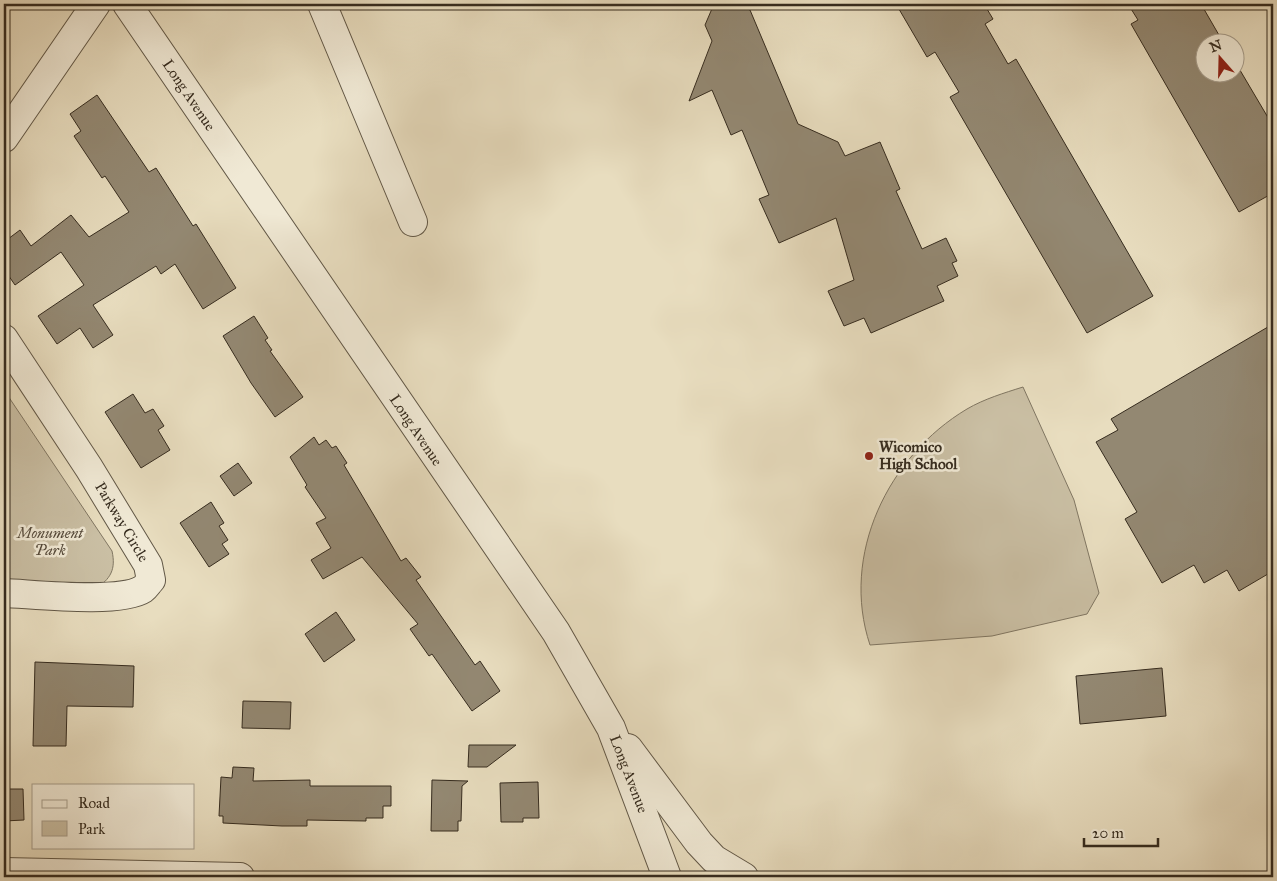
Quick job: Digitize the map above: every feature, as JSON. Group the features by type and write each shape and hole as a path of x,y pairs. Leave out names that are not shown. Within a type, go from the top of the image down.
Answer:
{"street":[{"path":"4,138 96,4"},
{"name":"Long Avenue","path":"127,4 556,632 611,728 667,877"},
{"path":"322,4 413,222"},
{"name":"Parkway Circle","path":"4,339 89,468 133,540 148,565 151,580 142,589 125,595 4,594"},
{"path":"611,728 642,764 699,843 714,859 744,877"},
{"path":"4,872 240,877"}],"green space":[{"path":"1023,387 1074,500 1099,593 1087,614 992,636 870,645 862,611 861,577 867,543 878,511 894,481 914,453 939,429 974,405 994,396"},
{"name":"Monument Park","path":"4,390 112,551 113,568 111,573 95,589 4,588"}],"building":[{"path":"714,4 735,4 750,10 798,124 838,142 845,156 880,142 900,189 896,191 922,249 946,238 957,261 952,263 958,276 937,286 944,301 871,333 864,318 844,326 828,291 854,280 836,218 779,243 759,199 769,195 742,130 731,135 712,90 689,101 712,41 705,25"},
{"path":"896,4 984,4 993,19 985,24 1008,64 1016,59 1153,296 1087,333 950,97 959,92 935,52 927,57"},
{"path":"1128,4 1201,4 1217,32 1194,32 1194,82 1244,82 1244,77 1273,126 1273,193 1239,212 1131,24 1138,20"},
{"path":"97,95 149,172 156,168 193,226 196,224 236,288 203,309 175,264 161,274 156,266 93,305 113,335 93,348 80,328 57,344 38,316 84,285 61,252 15,285 4,269 4,242 20,230 31,246 71,215 89,237 129,212 105,176 102,178 74,136 81,131 70,114"},
{"path":"254,316 268,338 265,340 272,350 270,351 303,397 275,417 251,383 223,336"},
{"path":"1273,324 1273,571 1239,591 1227,570 1204,583 1194,565 1162,583 1125,519 1137,512 1096,442 1118,430 1111,419"},
{"path":"133,394 145,413 153,409 164,426 158,430 170,450 141,468 105,412"},
{"path":"314,437 319,445 326,440 332,448 336,446 347,463 344,465 401,561 406,558 421,577 416,580 475,665 480,661 500,691 472,711 432,654 429,656 410,629 418,624 362,557 323,579 311,560 331,548 316,523 326,518 305,487 307,485 290,457"},
{"path":"238,463 252,483 234,496 220,476"},
{"path":"211,502 224,523 219,526 228,540 222,544 229,554 209,567 180,523"},
{"path":"336,612 355,640 324,662 305,634"},
{"path":"35,662 134,666 133,707 67,706 66,746 33,746"},
{"path":"1162,668 1166,716 1080,724 1076,676"},
{"path":"243,701 291,702 290,729 242,728"},
{"path":"469,745 516,745 487,767 468,767"},
{"path":"233,767 254,768 253,781 310,780 310,786 391,786 391,806 383,806 383,818 366,818 366,821 307,820 307,826 223,823 223,816 219,816 221,777 232,778"},
{"path":"432,780 468,781 462,786 461,821 458,821 458,831 431,831"},
{"path":"538,782 539,818 523,818 523,822 501,822 500,783"},
{"path":"4,789 23,789 24,820 4,821"}],"place":[{"name":"Wicomico High School","path":"869,456"}]}
